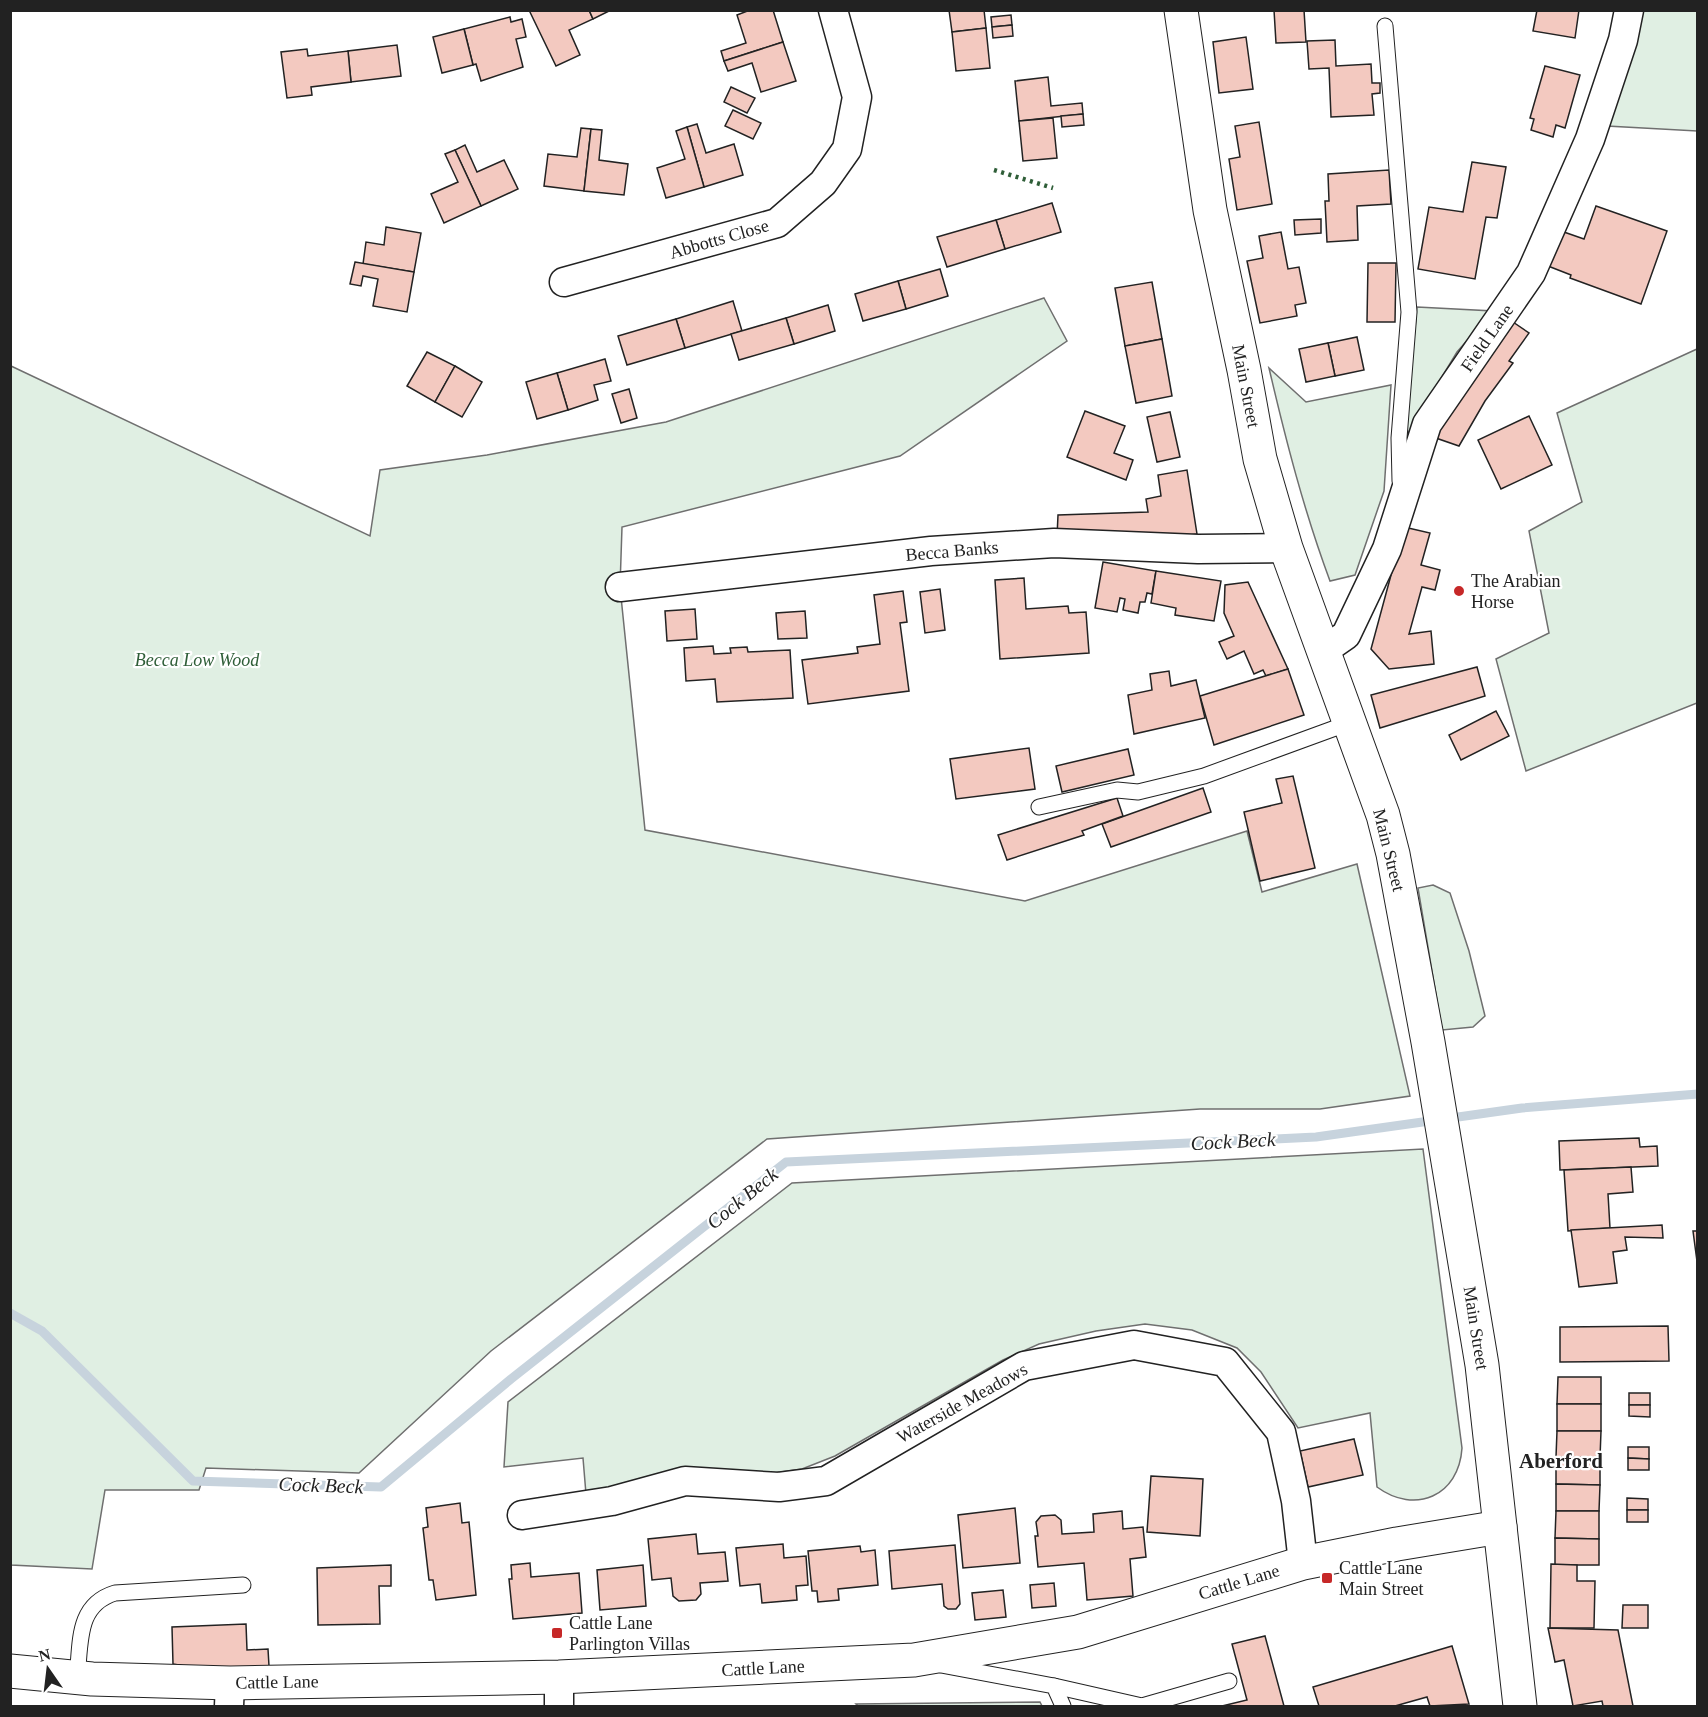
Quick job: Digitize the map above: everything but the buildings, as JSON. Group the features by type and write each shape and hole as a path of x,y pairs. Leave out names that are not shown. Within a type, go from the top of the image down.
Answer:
{"street":[{"name":"Abbotts Close","path":"564,282 777,223 823,183 847,149 857,97 833,10"},
{"name":"Main Street","path":"1181,10 1210,210 1244,370 1260,459 1286,548 1383,815 1393,854 1428,1042 1482,1365 1520,1707"},
{"name":"Field Lane","path":"1323,651 1346,635 1387,549 1427,424 1531,273 1590,139 1623,40 1629,10"},
{"name":"Becca Banks","path":"620,587 931,551 1054,543 1198,549 1286,548"},
{"name":"Waterside Meadows","path":"522,1515 612,1500 685,1481 778,1487 826,1481 1024,1366 1134,1345 1226,1362 1281,1432 1296,1501 1303,1563"},
{"name":"Cattle Lane","path":"10,1671 230,1695 559,1692 914,1660 1078,1632 1303,1563 1500,1527"}],"lane":[{"path":"1385,26 1408,312 1399,438 1401,505"},
{"path":"1039,807 1117,790 1138,792 1204,776 1349,723"},
{"path":"77,1678 86,1613 99,1598 115,1593 243,1585"},
{"path":"914,1660 1054,1686 1142,1706 1229,1681"},
{"path":"1054,1686 1063,1707"}],"green space":[{"path":"1642,11 1697,11 1697,131 1607,126"},
{"name":"Becca Low Wood","path":"1044,298 1067,341 900,456 622,527 620,587 645,830 1025,901 1247,831 1262,892 1357,864 1410,1096 1320,1109 1200,1109 767,1139 491,1351 359,1473 206,1468 199,1490 105,1490 92,1569 11,1565 11,366 370,536 380,470 487,455 666,422"},
{"path":"1417,307 1493,311 1457,352 1408,433 1405,432"},
{"path":"1697,349 1697,703 1526,771 1496,659 1549,633 1529,531 1582,502 1557,413"},
{"path":"1269,368 1306,402 1391,385 1384,491 1355,575 1330,581 1296,476"},
{"path":"1433,885 1450,893 1469,951 1485,1016 1473,1027 1442,1030 1418,888"},
{"path":"1423,1149 1462,1448 1459,1465 1453,1478 1444,1489 1433,1496 1420,1500 1406,1499 1391,1495 1377,1487 1370,1413 1298,1428 1261,1372 1237,1348 1192,1330 1145,1324 1096,1331 1039,1344 1003,1360 835,1456 802,1469 774,1473 697,1468 586,1494 583,1458 504,1467 508,1402 792,1183"},
{"path":"1040,1702 1042,1706 858,1706 856,1704"}],"waterway":[{"name":"Cock Beck","path":"10,1313 42,1331 193,1481 381,1487 511,1379 786,1162 1316,1137 1522,1108 1698,1094"}],"hedge":[{"path":"994,170 1053,188"}],"place":[{"name":"The Arabian Horse","path":"1459,591"},
{"name":"Cattle Lane Main Street","path":"1327,1578"},
{"name":"Cattle Lane Parlington Villas","path":"557,1633"}],"district":[{"name":"Aberford","path":"1561,1461"}]}
